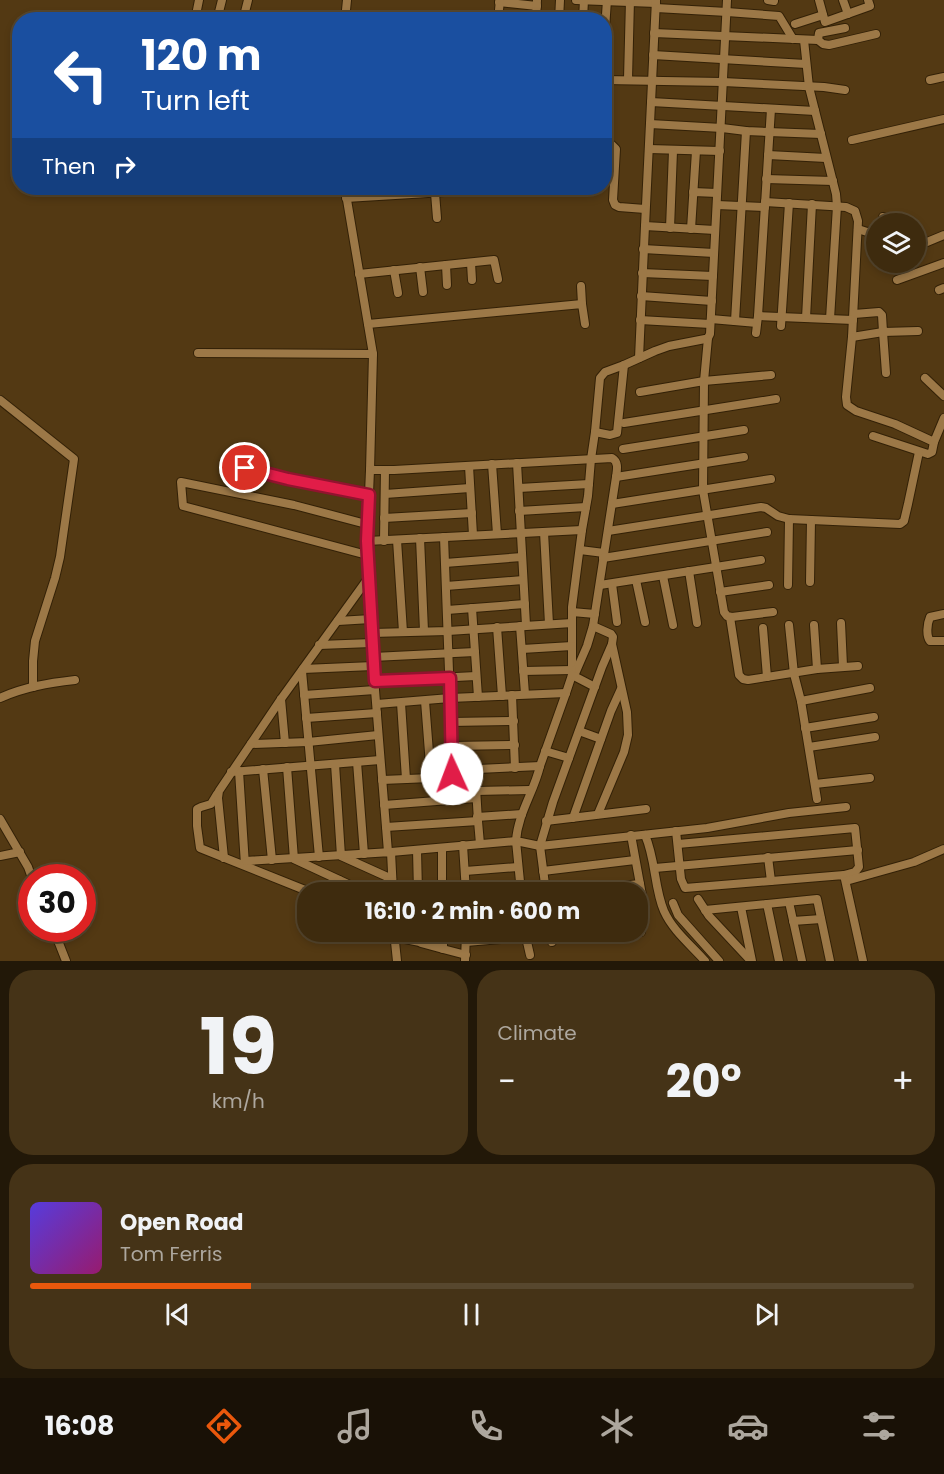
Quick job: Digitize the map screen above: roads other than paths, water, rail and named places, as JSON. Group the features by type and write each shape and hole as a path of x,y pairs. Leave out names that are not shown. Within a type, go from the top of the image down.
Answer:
{"street":[{"path":"576,0 630,1 779,16 792,39"},
{"path":"727,0 711,321 704,379 703,437 703,490 720,592 724,612 730,617 739,675 743,679 858,666"},
{"path":"768,0 774,1"},
{"path":"819,0 825,22 870,6 868,0"},
{"path":"843,0 848,14"},
{"path":"500,1 537,3"},
{"path":"628,79 630,1"},
{"path":"639,358 656,4"},
{"path":"795,24 823,15"},
{"path":"818,40 819,33 845,28"},
{"path":"654,33 818,40 829,45 876,34"},
{"path":"804,40 809,87 833,181 837,206 830,320"},
{"path":"653,55 806,64"},
{"path":"930,80 944,77"},
{"path":"612,80 723,82 845,90"},
{"path":"651,102 815,111"},
{"path":"756,333 771,109"},
{"path":"852,140 944,119"},
{"path":"650,124 821,134"},
{"path":"735,321 746,131"},
{"path":"612,145 616,149 614,204 619,207 645,209"},
{"path":"649,149 720,152"},
{"path":"670,228 674,151"},
{"path":"691,229 696,151"},
{"path":"768,155 826,158"},
{"path":"766,179 833,181"},
{"path":"693,192 717,193"},
{"path":"346,195 373,354 369,495 366,524 367,555 378,735 392,882"},
{"path":"346,198 399,195"},
{"path":"435,195 436,218"},
{"path":"717,205 741,207 789,203 837,206 854,210 858,229 847,405 856,411 895,424 934,442"},
{"path":"781,326 789,203"},
{"path":"806,318 812,204"},
{"path":"645,226 716,230"},
{"path":"858,229 866,232"},
{"path":"926,243 944,236"},
{"path":"643,249 714,254"},
{"path":"359,274 494,260 498,279"},
{"path":"471,263 472,280"},
{"path":"897,280 944,263"},
{"path":"446,265 447,285"},
{"path":"420,267 423,292"},
{"path":"394,270 398,293"},
{"path":"642,273 713,276"},
{"path":"581,286 585,324"},
{"path":"641,296 712,301"},
{"path":"368,324 582,304"},
{"path":"640,320 735,321 782,316 830,320 879,312 882,315 886,373"},
{"path":"852,337 883,332 918,331"},
{"path":"572,673 572,612 575,580 589,484 600,378 605,372 669,346 708,342"},
{"path":"198,353 373,354"},
{"path":"595,432 610,435 616,433 624,365"},
{"path":"640,392 704,379 771,375"},
{"path":"926,378 944,396"},
{"path":"624,423 776,399"},
{"path":"0,400 74,459 60,556 34,641 33,687"},
{"path":"873,436 919,452 931,453 944,418"},
{"path":"623,449 744,430"},
{"path":"608,531 761,507 777,516 789,519 901,524 904,521 919,452"},
{"path":"616,477 744,457"},
{"path":"370,470 615,459 616,477 593,626 587,646 572,673 537,778 518,826 516,841 520,882"},
{"path":"517,463 525,604 522,650 525,694"},
{"path":"231,464 288,479 369,495"},
{"path":"492,464 498,534"},
{"path":"469,466 473,535"},
{"path":"384,541 385,470"},
{"path":"612,504 771,479"},
{"path":"366,524 294,505 181,482 183,506 367,555"},
{"path":"519,488 589,484"},
{"path":"385,494 470,488"},
{"path":"519,511 586,507"},
{"path":"384,518 472,513"},
{"path":"788,585 789,519"},
{"path":"810,582 811,520"},
{"path":"367,541 582,530"},
{"path":"544,532 549,624"},
{"path":"579,550 604,555 712,542 767,532"},
{"path":"444,537 452,774"},
{"path":"420,538 424,631"},
{"path":"397,540 403,632"},
{"path":"445,562 522,557"},
{"path":"600,585 761,560"},
{"path":"689,571 697,623"},
{"path":"663,576 673,625"},
{"path":"297,886 200,848 197,809 211,804 235,772 281,699 369,577"},
{"path":"446,586 523,580"},
{"path":"636,580 645,622"},
{"path":"612,584 617,622"},
{"path":"720,592 769,585"},
{"path":"447,610 525,604"},
{"path":"472,608 477,697"},
{"path":"572,612 595,614"},
{"path":"730,617 773,612"},
{"path":"944,614 930,617 927,632 930,641 944,640"},
{"path":"338,621 371,619"},
{"path":"372,633 572,623"},
{"path":"841,623 843,666"},
{"path":"789,625 794,674 801,701 817,800"},
{"path":"814,625 817,669"},
{"path":"545,882 540,846 546,821 614,639 612,635 593,626"},
{"path":"497,627 502,696"},
{"path":"764,628 767,676"},
{"path":"320,645 372,643"},
{"path":"598,814 627,743 628,722 612,644"},
{"path":"522,650 572,646"},
{"path":"303,670 475,652"},
{"path":"303,670 319,857"},
{"path":"523,672 572,673 595,687"},
{"path":"375,681 476,676"},
{"path":"0,698 48,683 75,680"},
{"path":"573,818 622,688"},
{"path":"801,701 870,688"},
{"path":"304,694 375,690"},
{"path":"306,717 450,698 566,693"},
{"path":"512,695 515,768"},
{"path":"281,699 285,743"},
{"path":"425,701 431,778"},
{"path":"401,703 406,779"},
{"path":"805,728 874,717"},
{"path":"450,722 513,721"},
{"path":"579,731 601,739"},
{"path":"251,744 308,742 378,735"},
{"path":"809,747 875,737"},
{"path":"452,746 515,745"},
{"path":"545,751 569,758"},
{"path":"235,772 380,760"},
{"path":"357,762 364,854"},
{"path":"335,764 341,856"},
{"path":"382,780 450,776 475,772 478,769 540,766"},
{"path":"287,767 294,859"},
{"path":"263,769 272,860"},
{"path":"235,772 245,864"},
{"path":"475,772 480,844"},
{"path":"815,784 870,778"},
{"path":"384,805 531,790"},
{"path":"218,794 224,858"},
{"path":"245,864 516,841 540,846 707,828 789,813 846,807"},
{"path":"546,821 646,809"},
{"path":"386,827 522,814"},
{"path":"0,819 26,864"},
{"path":"678,844 855,828 858,868 845,878"},
{"path":"676,831 682,885 686,888 845,878 914,862 944,849"},
{"path":"631,835 640,882"},
{"path":"645,835 652,852 661,903 667,916 705,961"},
{"path":"464,845 466,882"},
{"path":"442,848 442,882"},
{"path":"417,850 418,882"},
{"path":"655,868 858,850"},
{"path":"0,856 20,852"},
{"path":"341,856 392,879"},
{"path":"768,857 771,881"},
{"path":"294,859 343,882"},
{"path":"543,870 635,860"},
{"path":"465,871 519,867"},
{"path":"845,878 863,961"},
{"path":"698,899 750,961"},
{"path":"705,910 816,899 830,961"},
{"path":"789,902 802,961"},
{"path":"673,903 678,915 719,961"},
{"path":"767,904 779,961"},
{"path":"741,907 750,961"},
{"path":"717,909 720,928"},
{"path":"793,921 821,919"},
{"path":"59,942 66,961"},
{"path":"395,942 397,961"},
{"path":"420,942 466,958 466,942"},
{"path":"443,942 443,949"},
{"path":"527,942 530,955"}]}
